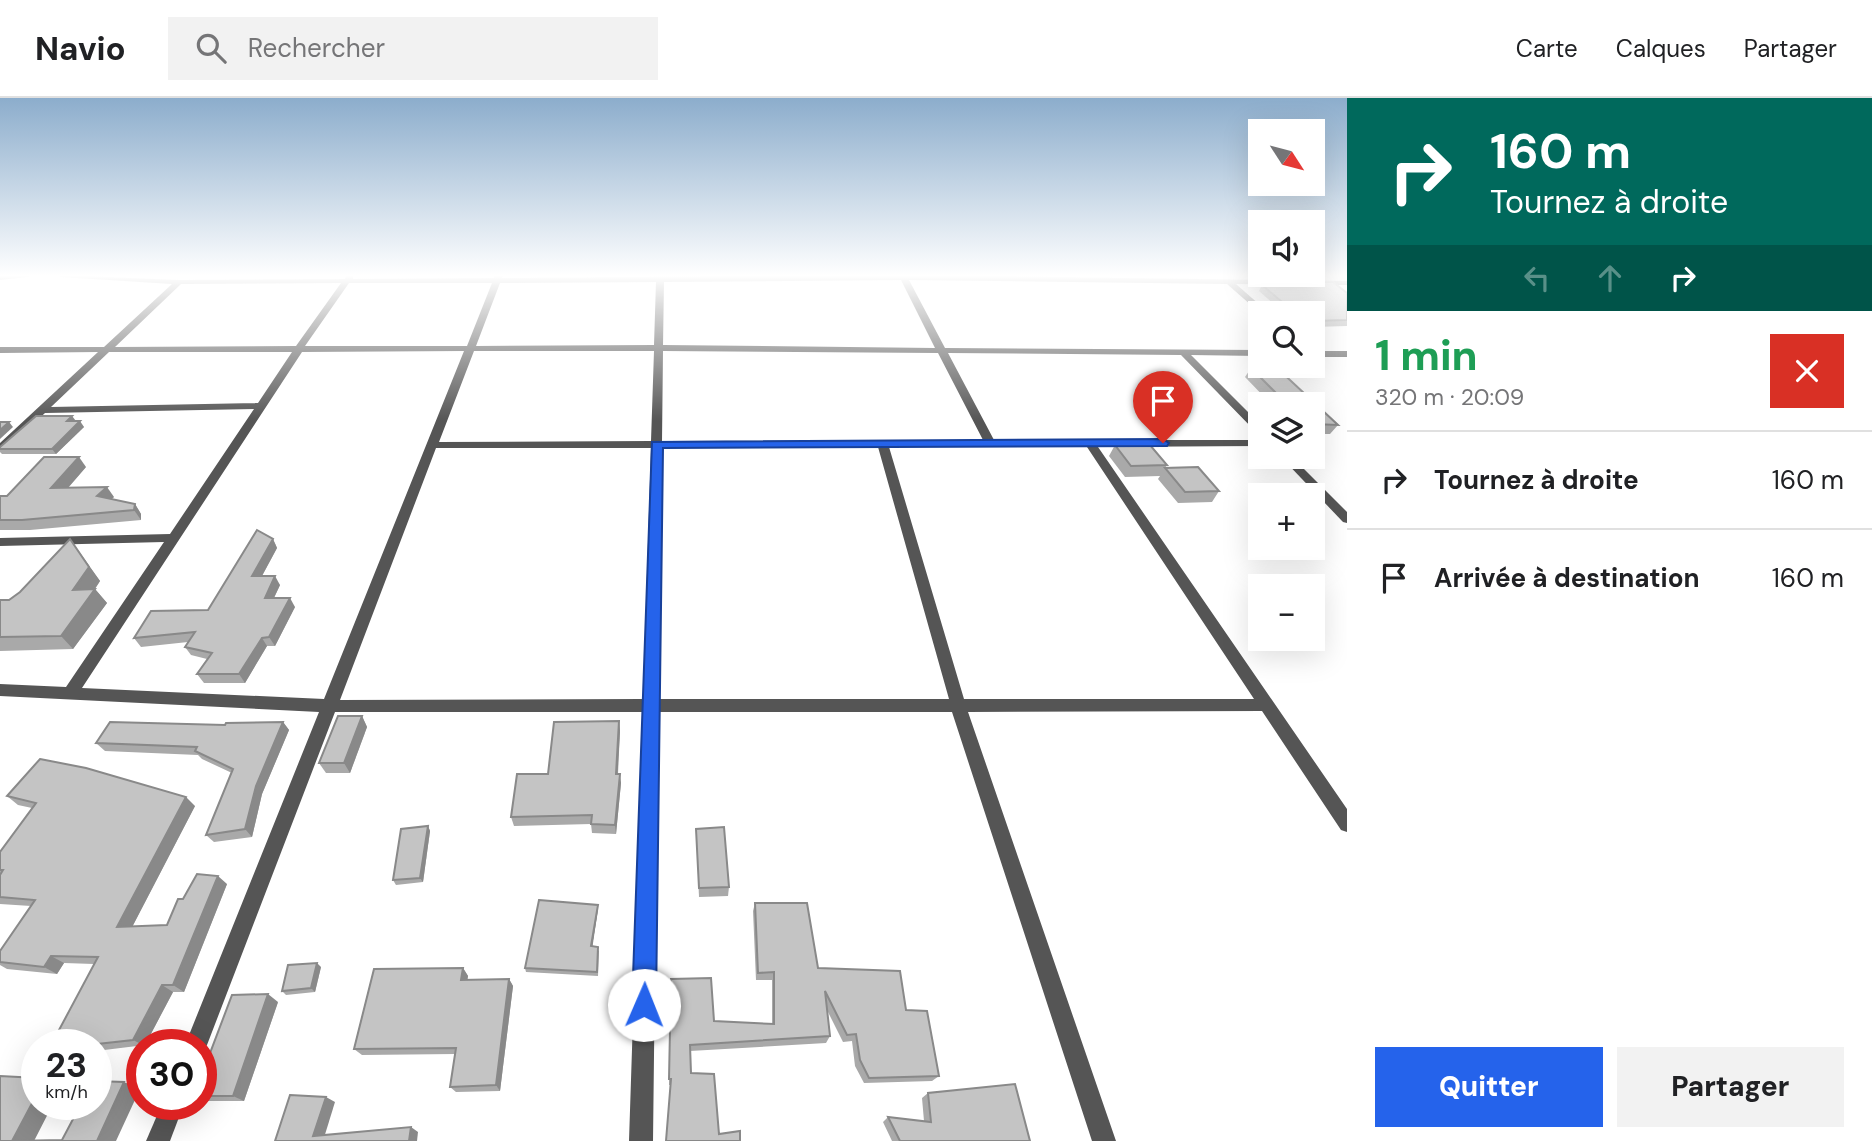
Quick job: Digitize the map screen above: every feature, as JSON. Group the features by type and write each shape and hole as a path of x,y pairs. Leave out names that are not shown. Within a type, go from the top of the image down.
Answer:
{"street":[{"path":"0,449 134,324"},
{"path":"70,694 317,324"},
{"path":"202,1029 480,324"},
{"path":"641,1141 659,324"},
{"path":"927,324 990,443"},
{"path":"0,351 659,348 1248,353"},
{"path":"1183,352 1248,418"},
{"path":"1325,354 1347,354"},
{"path":"42,410 261,406"},
{"path":"1090,443 1347,824"},
{"path":"432,445 1248,443"},
{"path":"883,444 958,705 1104,1141"},
{"path":"1298,469 1347,519"},
{"path":"0,542 173,538"},
{"path":"0,690 330,706 1266,705"},
{"path":"158,1141 167,1120"}],"building":[{"path":"1261,378 1288,378 1303,392 1275,392"},
{"path":"1325,413 1338,425 1325,424"},
{"path":"36,416 72,416 67,421 80,421 52,449 0,449 0,447"},
{"path":"0,422 9,422 0,430"},
{"path":"1115,445 1150,445 1167,465 1131,466"},
{"path":"44,457 79,457 51,488 107,487 97,496 135,504 134,510 0,520 0,496 7,496"},
{"path":"1198,467 1219,491 1185,492 1165,468"},
{"path":"257,530 273,539 252,576 275,576 265,598 290,598 269,637 262,638 239,674 197,674 212,653 185,647 195,632 134,638 151,611 208,610"},
{"path":"70,539 89,567 73,590 95,589 61,636 0,637 0,600 9,600 20,592"},
{"path":"338,716 362,716 344,763 319,763"},
{"path":"619,721 616,774 620,774 615,825 591,824 592,815 511,817 517,774 548,774 554,722"},
{"path":"110,722 225,725 283,722 256,786 245,829 206,835 233,769 195,751 197,747 96,743"},
{"path":"40,759 86,768 186,797 117,927 167,925 178,899 183,899 197,874 218,876 173,985 162,985 139,1029 126,1029 126,1041 112,1042 112,1029 60,1029 98,957 51,956 44,967 0,962 0,951 35,900 0,897 0,875 3,870 0,870 0,852 36,803 7,796"},
{"path":"428,826 420,878 393,880 401,829"},
{"path":"724,827 729,887 699,888 696,829"},
{"path":"539,900 598,905 591,946 598,947 597,972 525,968"},
{"path":"755,903 807,903 818,968 900,971 906,1010 927,1011 939,1076 869,1078 860,1060 856,1034 847,1035 825,991 830,1036 690,1045 691,1073 714,1074 719,1134 740,1131 740,1141 666,1141 671,1079 671,979 711,978 714,1021 774,1024 774,972 758,973"},
{"path":"317,963 311,988 282,991 288,965"},
{"path":"463,968 461,980 509,979 496,1085 450,1087 456,1048 354,1049 374,969"},
{"path":"268,994 233,1096 217,1096 217,1035 232,995"},
{"path":"0,1076 21,1077 21,1120 23,1120 12,1141 0,1141"},
{"path":"112,1082 124,1082 112,1108"},
{"path":"1015,1084 1030,1141 900,1141 888,1117 931,1122 928,1093"},
{"path":"290,1095 326,1097 313,1136 411,1127 409,1141 275,1141"},
{"path":"73,1120 107,1120 97,1141 12,1141 62,1140"}],"route":[{"path":"644,1005 656,444 1163,443"}]}
